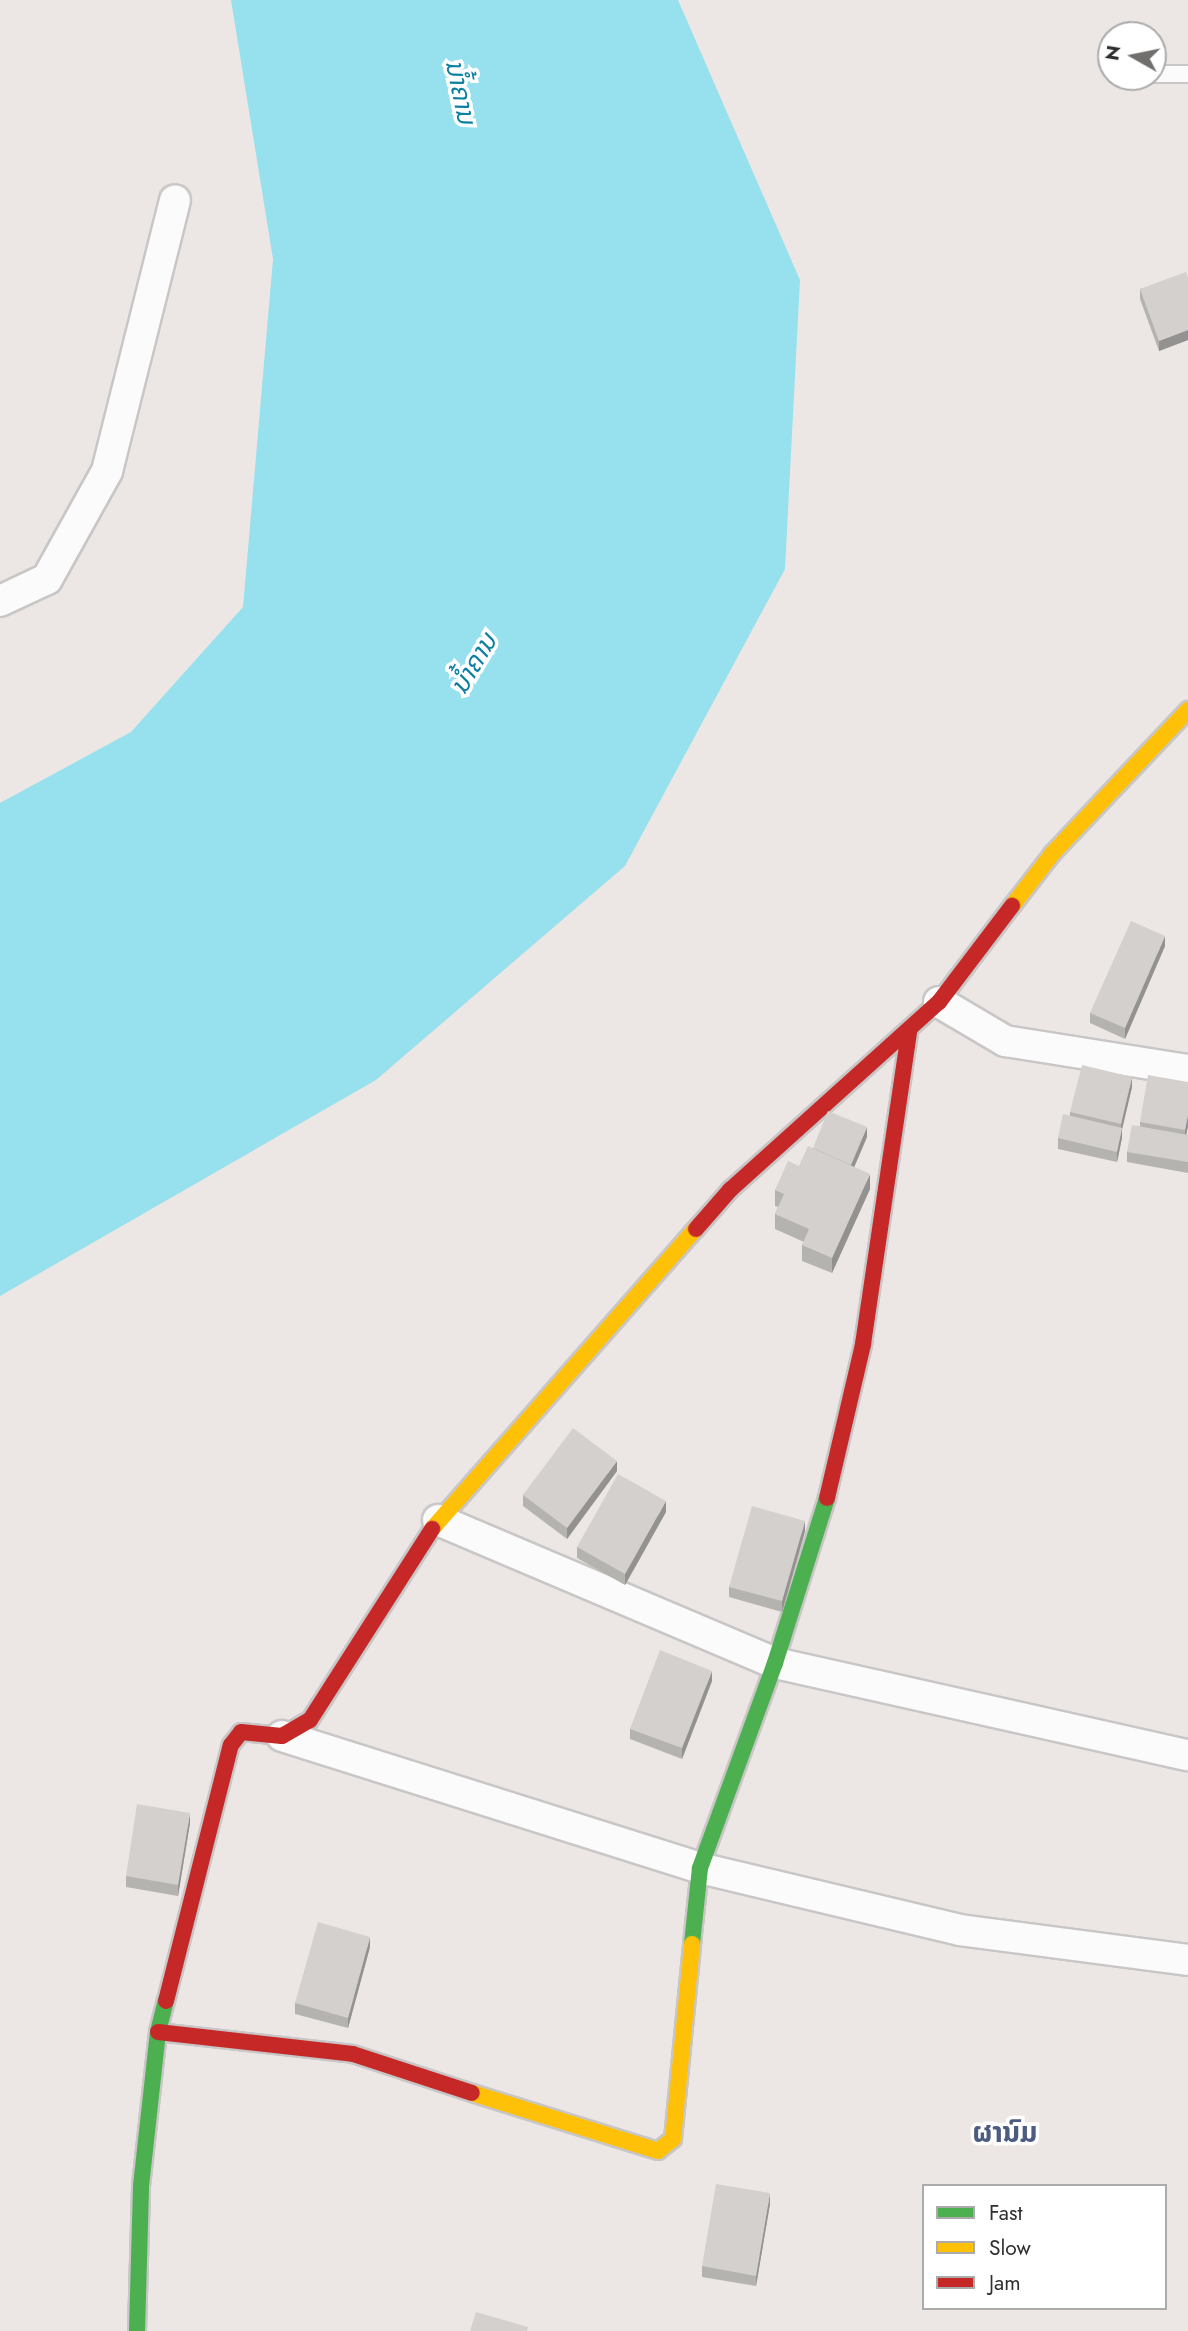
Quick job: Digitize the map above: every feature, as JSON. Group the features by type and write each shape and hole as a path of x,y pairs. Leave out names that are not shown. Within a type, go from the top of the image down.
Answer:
{"street":[{"path":"0,601 47,579 107,471 175,200"},
{"path":"282,1736 310,1720 438,1521 730,1190 939,1002 1053,853 1188,710"},
{"path":"939,1002 1005,1041 1188,1070"},
{"path":"158,2032 353,2054 658,2151 673,2139 700,1868 775,1663 837,1466 863,1344 908,1031"},
{"path":"438,1521 775,1663 1188,1755"},
{"path":"137,2331 141,2186 158,2032 231,1745 242,1732 282,1736 700,1868 960,1930 1188,1960"}],"lane":[{"path":"1167,74 1188,74"}],"water":[{"name":"ນ້ຳຄານ","path":"231,0 678,0 800,280 785,569 625,866 376,1080 0,1296 0,803 131,732 243,607 273,259"}],"building":[{"path":"1186,272 1188,330 1159,341 1140,289"},
{"path":"1131,921 1165,936 1125,1028 1090,1013"},
{"path":"1082,1065 1132,1077 1121,1124 1070,1112"},
{"path":"1148,1075 1188,1082 1185,1130 1140,1122"},
{"path":"828,1111 867,1127 851,1165 813,1148"},
{"path":"1063,1114 1122,1128 1117,1152 1058,1138"},
{"path":"1132,1125 1188,1135 1188,1162 1127,1152"},
{"path":"808,1146 870,1174 832,1258 802,1245 809,1229 775,1214 784,1194 775,1190 788,1161 799,1166"},
{"path":"573,1428 617,1461 567,1528 523,1495"},
{"path":"618,1474 666,1501 625,1574 577,1547"},
{"path":"752,1506 805,1521 782,1601 729,1587"},
{"path":"660,1650 712,1671 682,1748 630,1729"},
{"path":"137,1804 190,1813 178,1885 126,1876"},
{"path":"318,1922 370,1937 348,2018 295,2003"},
{"path":"716,2184 770,2193 756,2276 702,2266"},
{"path":"476,2312 528,2327 527,2331 470,2331"}],"traffic: fast":[{"path":"692,1944 700,1868 775,1663 827,1498"},
{"path":"137,2331 141,2186 158,2032 166,2001"}],"traffic: slow":[{"path":"1012,906 1053,853 1188,710"},
{"path":"432,1529 696,1229"},
{"path":"472,2093 658,2151 673,2139 692,1944"}],"traffic: jam":[{"path":"696,1229 730,1190 939,1002 1012,906"},
{"path":"827,1498 863,1344 909,1031"},
{"path":"166,2001 231,1745 241,1732 282,1736 310,1720 432,1529"},
{"path":"158,2032 353,2054 472,2093"}],"district":[{"name":"ຜານົມ","path":"1005,2133"}]}
